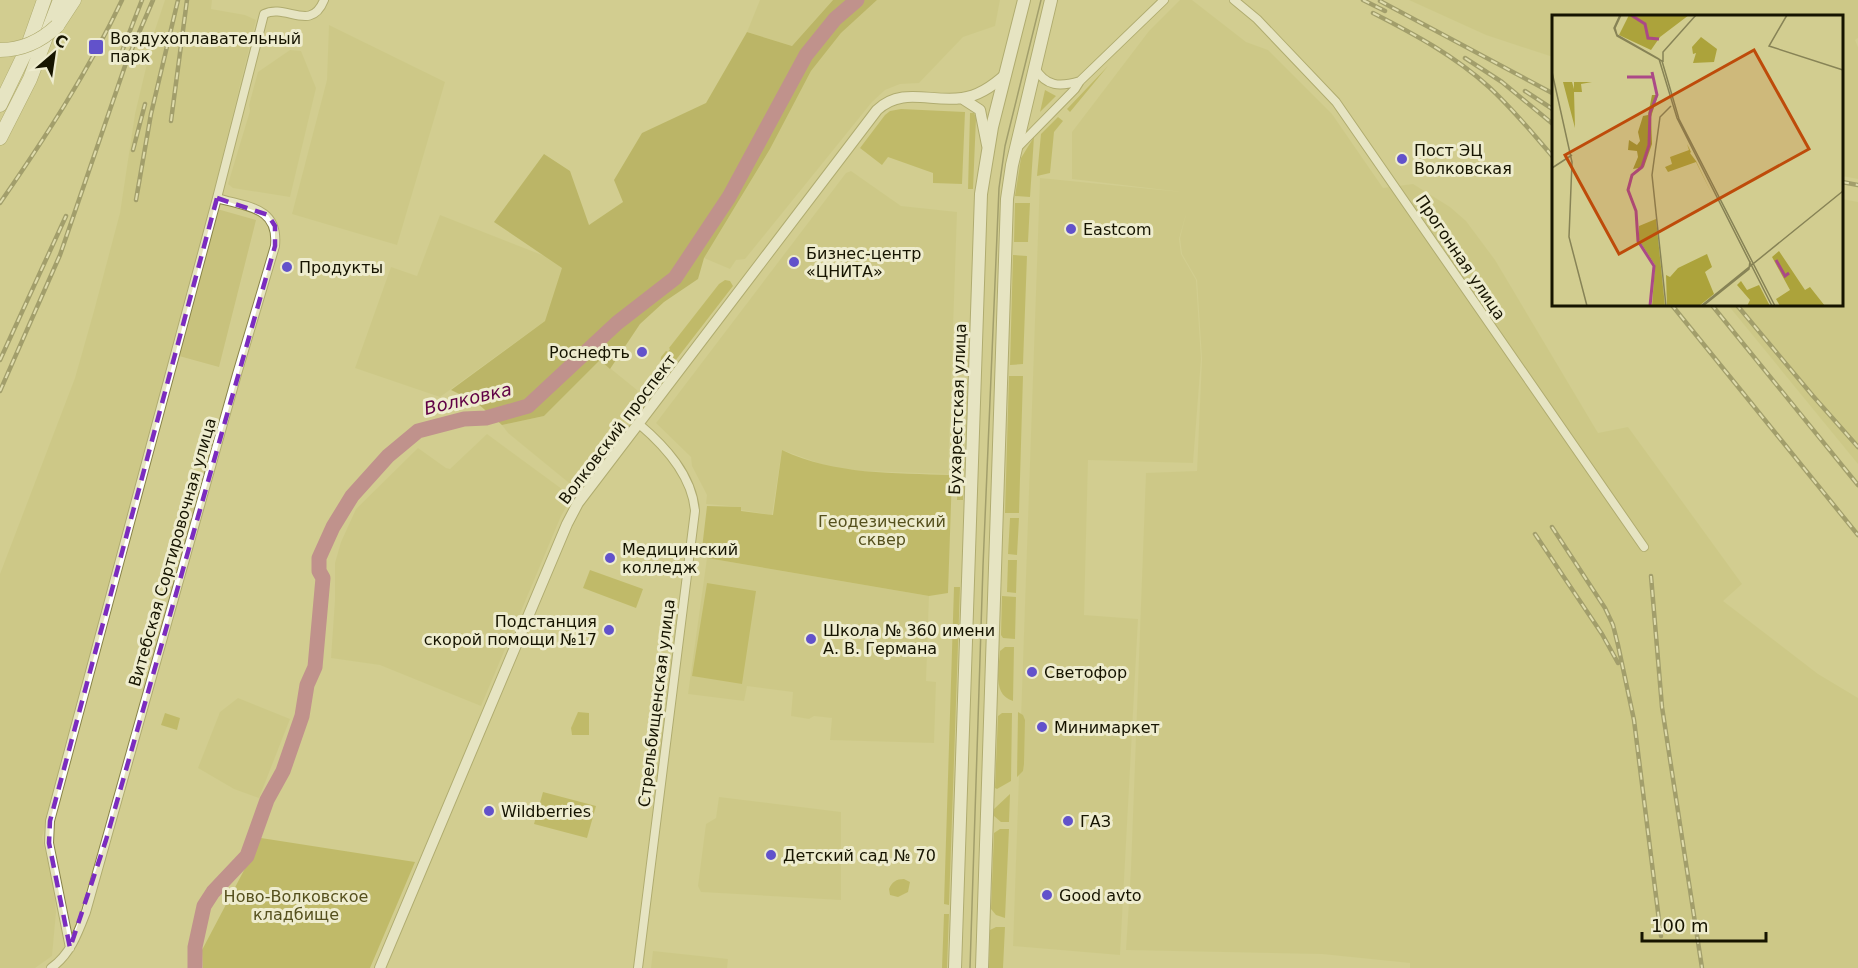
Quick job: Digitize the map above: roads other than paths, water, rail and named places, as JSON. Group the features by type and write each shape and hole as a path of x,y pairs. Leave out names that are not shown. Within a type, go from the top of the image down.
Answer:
{"main road":[{"path":"0,105 26,51 44,0"},
{"path":"0,138 30,80 60,0"},
{"path":"0,51 37,42 64,18 74,0"},
{"name":"Бухарестская улица","path":"955,968 981,194 987,148 1024,0"},
{"path":"982,968 1008,192 1015,149 1051,0"}],"street":[{"path":"70,948 49,843 50,821 264,14 279,11 306,16 313,15 319,11 324,0"},
{"path":"1015,149 1075,89 1080,81 1164,0"},
{"name":"Прогонная улица","path":"1234,0 1254,16 1336,102 1644,548"},
{"path":"1034,67 1050,84 1060,86 1080,81"},
{"name":"Волковский проспект","path":"380,968 572,512 877,110 889,100 902,97 963,99 990,88 1006,74"},
{"path":"963,99 980,110 987,148"},
{"name":"Витебская Сортировочная улица","path":"51,968 70,948 90,897 275,246 274,226 268,215 217,198"},
{"name":"Стрельбищенская улица","path":"638,968 695,511 678,463 639,424"}],"waterway":[{"name":"Волковка","path":"195,968 195,947 204,906 213,892 247,856 267,800 283,771 302,716 307,685 315,667 323,578 319,571 319,558 333,527 352,496 388,456 418,431 464,419 486,418 528,406 617,323 675,278 729,197 806,55 835,19 857,0"}],"tram line":[{"path":"970,968 983,566 999,188 1005,146 1041,0"}],"railway":[{"path":"0,203 65,104 122,0"},
{"path":"121,54 142,0"},
{"path":"0,391 60,255 126,63 153,0"},
{"path":"136,200 151,114 178,0"},
{"path":"171,121 187,0"},
{"path":"1363,0 1385,11"},
{"path":"1380,1 1552,93"},
{"path":"1373,13 1434,46 1476,76 1506,104 1552,156"},
{"path":"1465,58 1502,82 1552,123"},
{"path":"1525,91 1552,109"},
{"path":"133,150 145,104"},
{"path":"1843,182 1858,185"},
{"path":"0,360 66,216"},
{"path":"1673,306 1858,535"},
{"path":"1713,306 1858,485"},
{"path":"1738,306 1858,447"},
{"path":"1552,527 1605,608 1613,625 1634,720 1661,936"},
{"path":"1535,534 1602,634 1618,663"},
{"path":"1651,576 1662,707 1702,968"}],"place":[{"name":"Воздухоплавательный парк","path":"96,47"},
{"name":"Пост ЭЦ Волковская","path":"1402,159"},
{"name":"Eastcom","path":"1071,229"},
{"name":"Бизнес-центр «ЦНИТА»","path":"794,262"},
{"name":"Продукты","path":"287,267"},
{"name":"Роснефть","path":"642,352"},
{"name":"Медицинский колледж","path":"610,558"},
{"name":"Подстанция скорой помощи №17","path":"609,630"},
{"name":"Школа № 360 имени А. В. Германа","path":"811,639"},
{"name":"Светофор","path":"1032,672"},
{"name":"Минимаркет","path":"1042,727"},
{"name":"Wildberries","path":"489,811"},
{"name":"ГАЗ","path":"1068,821"},
{"name":"Детский сад № 70","path":"771,855"},
{"name":"Good avto","path":"1047,895"}],"park label":[{"name":"Геодезический сквер","path":"882,530"},
{"name":"Ново-Волковское кладбище","path":"296,905"}]}
